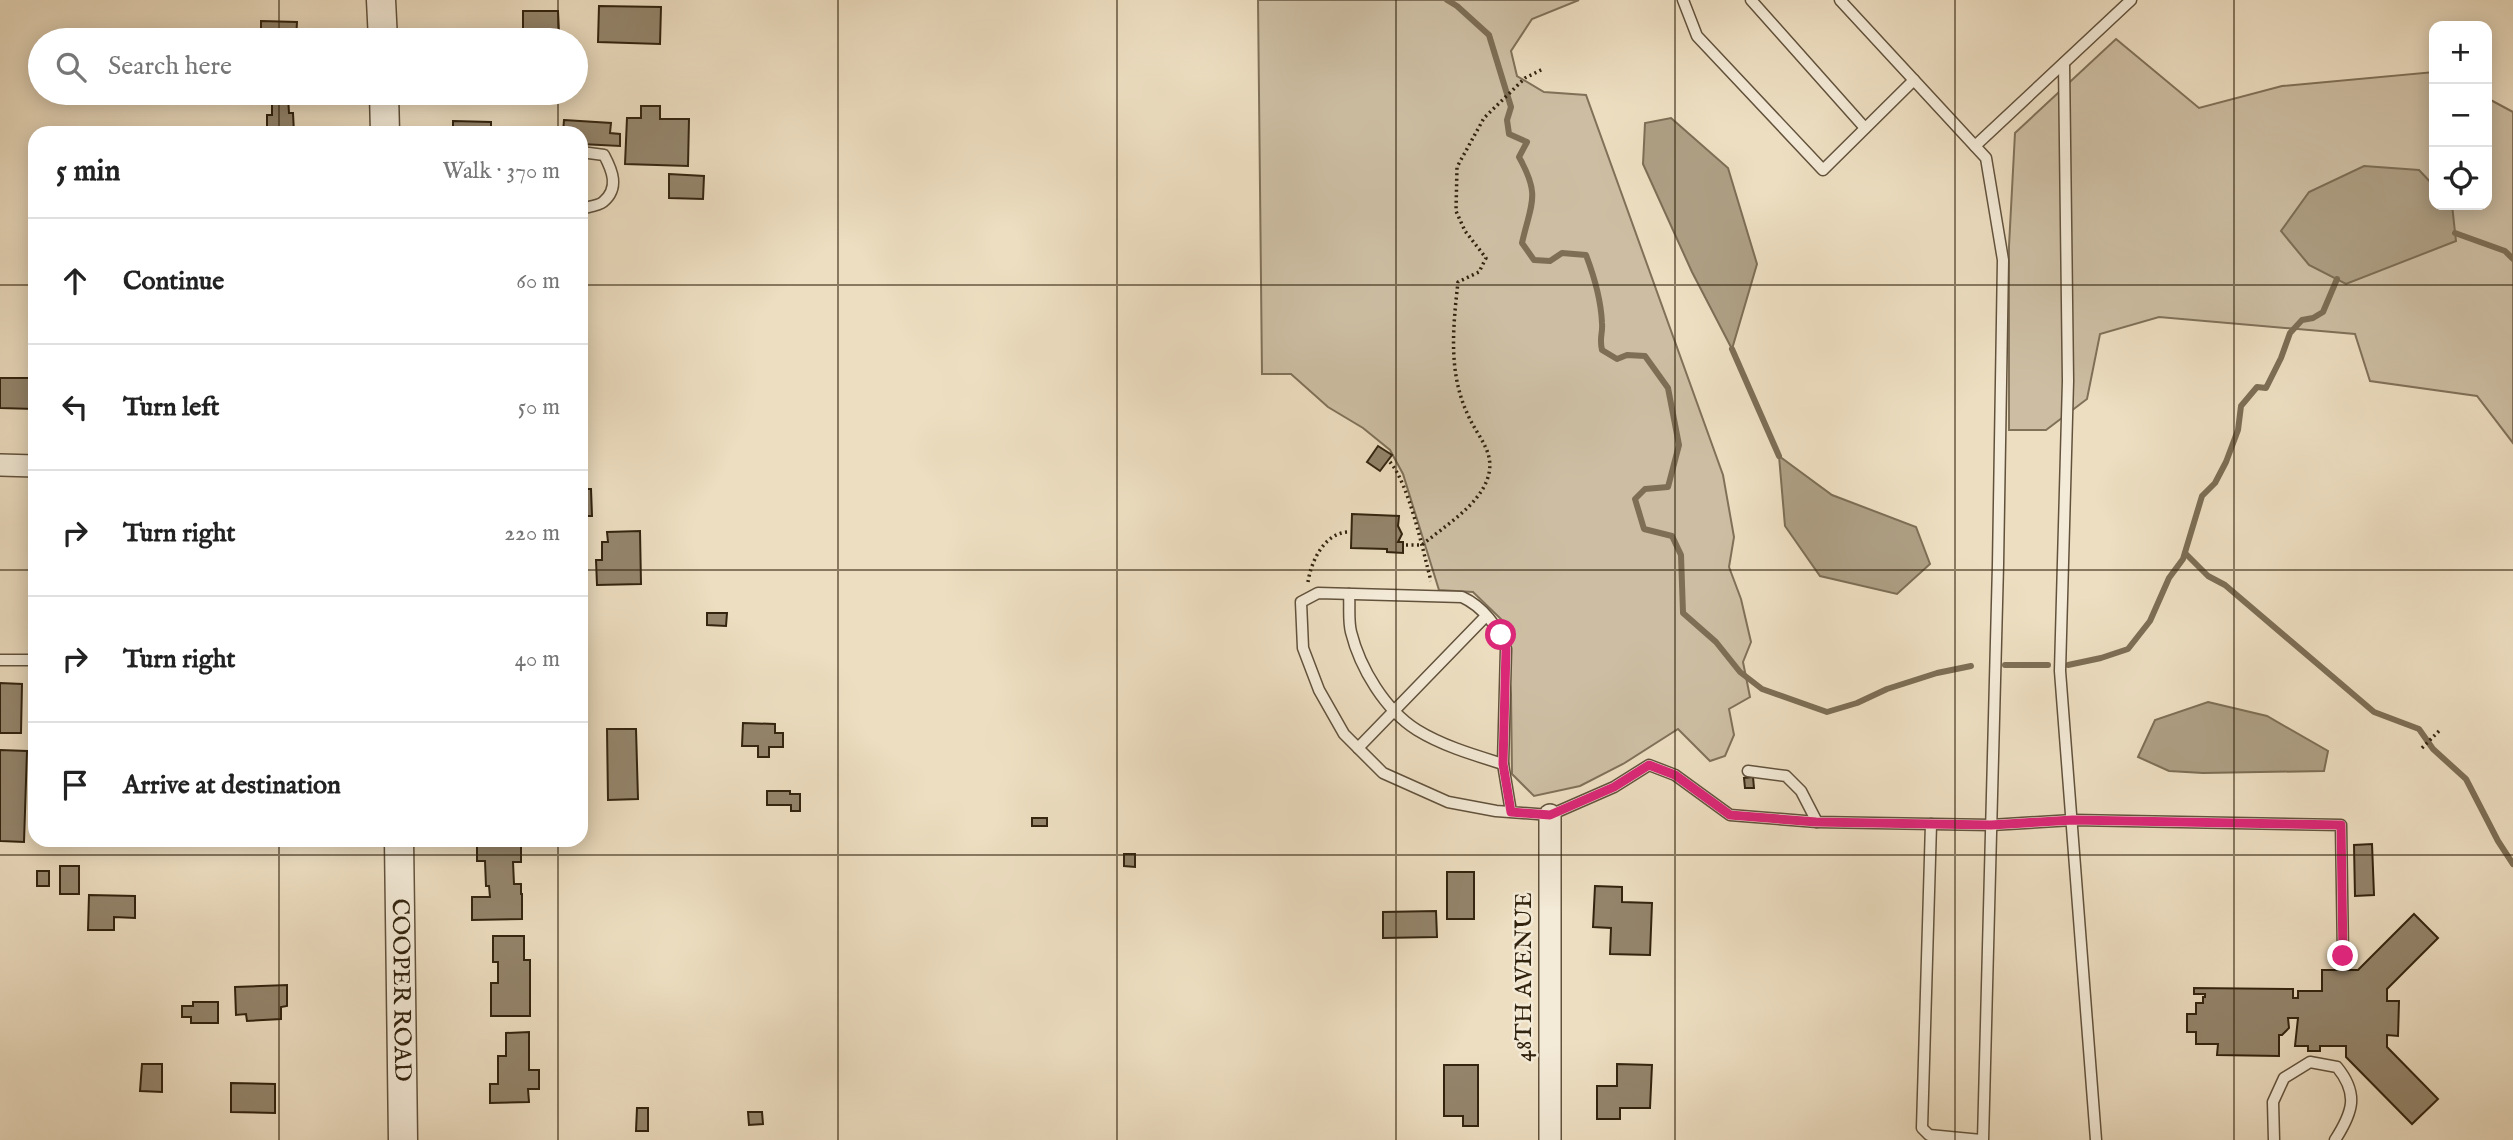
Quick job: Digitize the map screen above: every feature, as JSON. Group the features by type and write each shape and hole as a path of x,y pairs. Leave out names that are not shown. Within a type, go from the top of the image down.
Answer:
{"street":[{"path":"382,0 383,28"},
{"path":"384,105 385,126"},
{"path":"0,465 28,466"},
{"name":"48TH AVENUE","path":"1550,815 1550,1140"},
{"name":"COOPER ROAD","path":"399,847 403,1140"}],"lane":[{"path":"1682,0 1697,36 1823,170 1913,80"},
{"path":"1751,0 1865,128"},
{"path":"1840,0 1986,158 2003,260 1982,1140 1929,1135 1922,1128 1931,824"},
{"path":"1975,146 2131,0"},
{"path":"2064,63 2068,381 2060,671 2096,1140"},
{"path":"588,153 604,155 613,171 613,188 603,202 588,207"},
{"path":"1511,812 1503,764 1506,649 1501,635 1475,603 1462,597 1318,593 1301,602 1303,648 1319,690 1344,734 1383,773 1448,802 1511,812 1550,815 1614,787 1649,765 1675,775 1730,815 1816,822 1991,825 2073,820 2341,825 2343,956"},
{"path":"1349,594 1351,631 1365,668 1395,710 1416,729 1458,749 1503,764"},
{"path":"1358,748 1486,616"},
{"path":"0,660 28,660"},
{"path":"1748,771 1786,776 1801,791 1816,822"},
{"path":"2274,1140 2273,1102 2284,1078 2310,1062 2337,1067 2348,1080 2352,1100 2348,1120 2335,1140"}],"path":[{"path":"1406,545 1422,545 1471,503 1486,481 1490,463 1486,444 1467,415 1453,365 1458,282 1479,272 1486,258 1465,232 1456,211 1457,167 1484,118 1525,78 1543,69"},
{"path":"1390,462 1398,471 1422,545 1434,596"},
{"path":"1307,599 1309,572 1319,551 1331,537 1344,531 1349,532"},
{"path":"2422,748 2441,729"}],"shaded area":[{"path":"1258,0 1579,0 1532,19 1511,51 1517,76 1544,92 1586,95 1723,475 1734,537 1729,567 1741,599 1751,642 1743,662 1750,697 1729,709 1734,735 1725,756 1710,761 1678,729 1623,764 1580,786 1534,796 1512,774 1511,694 1504,622 1473,592 1439,590 1403,474 1390,450 1363,428 1328,407 1291,374 1262,374"},
{"path":"2116,39 2199,108 2282,86 2429,72 2429,210 2492,210 2492,101 2513,112 2513,443 2477,396 2370,381 2355,334 2159,317 2100,334 2087,399 2046,430 2009,430 2009,246 2015,133"},
{"path":"1671,118 1728,168 1757,264 1732,349 1692,272 1643,164 1645,123"},
{"path":"2364,166 2419,170 2429,181 2429,210 2453,210 2456,241 2346,284 2309,265 2281,231 2309,192"},
{"path":"1779,456 1832,495 1916,527 1930,564 1897,594 1820,576 1785,526"},
{"path":"2208,702 2267,716 2328,751 2324,771 2169,771 2138,757 2155,720"}],"building":[{"path":"599,6 661,7 660,44 598,42"},
{"path":"523,11 558,11 559,28 523,28"},
{"path":"261,21 297,22 297,28 261,28"},
{"path":"272,105 289,105 289,113 293,113 294,126 267,126 267,115 272,115"},
{"path":"641,106 660,106 660,119 689,119 688,166 625,164 627,118 641,118"},
{"path":"564,120 611,123 610,133 620,134 620,146 588,144 588,126 564,126"},
{"path":"453,121 491,122 491,126 453,126"},
{"path":"669,174 704,176 703,199 669,198"},
{"path":"0,378 28,378 28,409 0,408"},
{"path":"1378,446 1392,455 1380,471 1367,462"},
{"path":"588,489 591,489 592,516 588,516"},
{"path":"1352,514 1399,516 1398,526 1402,534 1398,542 1403,542 1403,553 1387,552 1387,549 1351,548"},
{"path":"640,531 641,584 597,585 596,560 602,560 602,542 608,542 607,532"},
{"path":"707,613 727,613 726,626 707,625"},
{"path":"0,683 22,684 21,733 0,733"},
{"path":"743,723 775,724 775,733 783,733 783,747 769,747 769,757 758,757 758,746 742,746"},
{"path":"607,729 636,729 638,799 608,800"},
{"path":"0,750 27,751 24,842 0,841"},
{"path":"1753,777 1754,788 1745,788 1744,778"},
{"path":"767,791 800,794 800,811 791,811 791,805 767,805"},
{"path":"1032,818 1047,818 1047,826 1032,826"},
{"path":"2372,844 2374,895 2355,896 2354,845"},
{"path":"477,847 521,847 521,862 513,862 514,884 521,884 522,919 472,920 472,897 490,897 489,886 486,886 485,861 477,861"},
{"path":"1124,854 1135,854 1135,867 1124,866"},
{"path":"60,866 79,866 79,894 60,894"},
{"path":"37,871 49,871 49,886 37,886"},
{"path":"1447,872 1474,872 1474,919 1447,919"},
{"path":"1595,886 1622,887 1622,902 1652,903 1650,955 1610,954 1611,928 1593,927"},
{"path":"89,895 135,896 135,918 114,917 114,930 88,930"},
{"path":"1436,911 1437,937 1383,938 1383,912"},
{"path":"2414,914 2438,938 2387,989 2387,1001 2399,1001 2398,1036 2387,1035 2387,1047 2438,1099 2412,1124 2346,1057 2346,1046 2320,1046 2320,1051 2308,1051 2308,1046 2295,1046 2298,1018 2288,1018 2289,1028 2279,1035 2279,1056 2217,1055 2218,1044 2196,1044 2196,1032 2187,1032 2187,1014 2196,1014 2196,1003 2203,1003 2205,997 2205,994 2194,994 2194,988 2293,989 2293,998 2298,998 2298,991 2322,991 2322,970 2358,970"},
{"path":"493,936 524,936 524,960 530,960 530,1016 491,1016 491,983 498,983 498,962 493,962"},
{"path":"287,985 287,1006 281,1007 281,1019 247,1021 246,1014 236,1015 235,987"},
{"path":"193,1002 218,1002 218,1023 191,1023 191,1017 182,1017 182,1006 193,1006"},
{"path":"529,1032 529,1070 539,1070 539,1089 528,1089 529,1102 490,1103 490,1084 498,1084 498,1056 506,1056 506,1033"},
{"path":"142,1064 162,1064 162,1092 140,1091"},
{"path":"1617,1064 1652,1065 1650,1108 1620,1108 1620,1119 1597,1119 1597,1086 1617,1086"},
{"path":"1444,1065 1478,1065 1478,1126 1463,1126 1463,1116 1444,1116"},
{"path":"231,1083 275,1084 275,1113 231,1112"},
{"path":"637,1108 648,1108 648,1131 636,1131"},
{"path":"748,1112 762,1112 763,1124 749,1125"}],"waterway":[{"path":"1447,0 1489,35 1511,107 1507,120 1509,134 1527,142 1519,157 1530,181 1532,200 1522,243 1534,260 1550,261 1562,253 1586,255 1600,306 1602,350 1617,359 1627,355 1645,356 1668,388 1679,445 1668,487 1645,489 1635,499 1644,529 1672,536 1681,555 1683,613 1716,642 1740,672 1762,689 1827,712 1937,673 1971,666"},
{"path":"2455,233 2505,251 2513,259"},
{"path":"2068,665 2128,649 2150,621 2169,578 2183,559 2202,496 2215,483 2226,462 2238,430 2241,406 2257,387 2266,388 2290,333 2302,320 2323,312 2337,279"},
{"path":"1732,349 1779,456"},
{"path":"2185,553 2208,576 2225,585 2374,712 2419,729 2433,749 2466,779 2513,864"},
{"path":"2005,665 2048,665"}],"route":[{"path":"1501,635 1506,649 1503,764 1511,812 1550,815 1614,787 1649,765 1675,775 1730,815 1816,822 1991,825 2073,820 2341,825 2343,956"}]}
